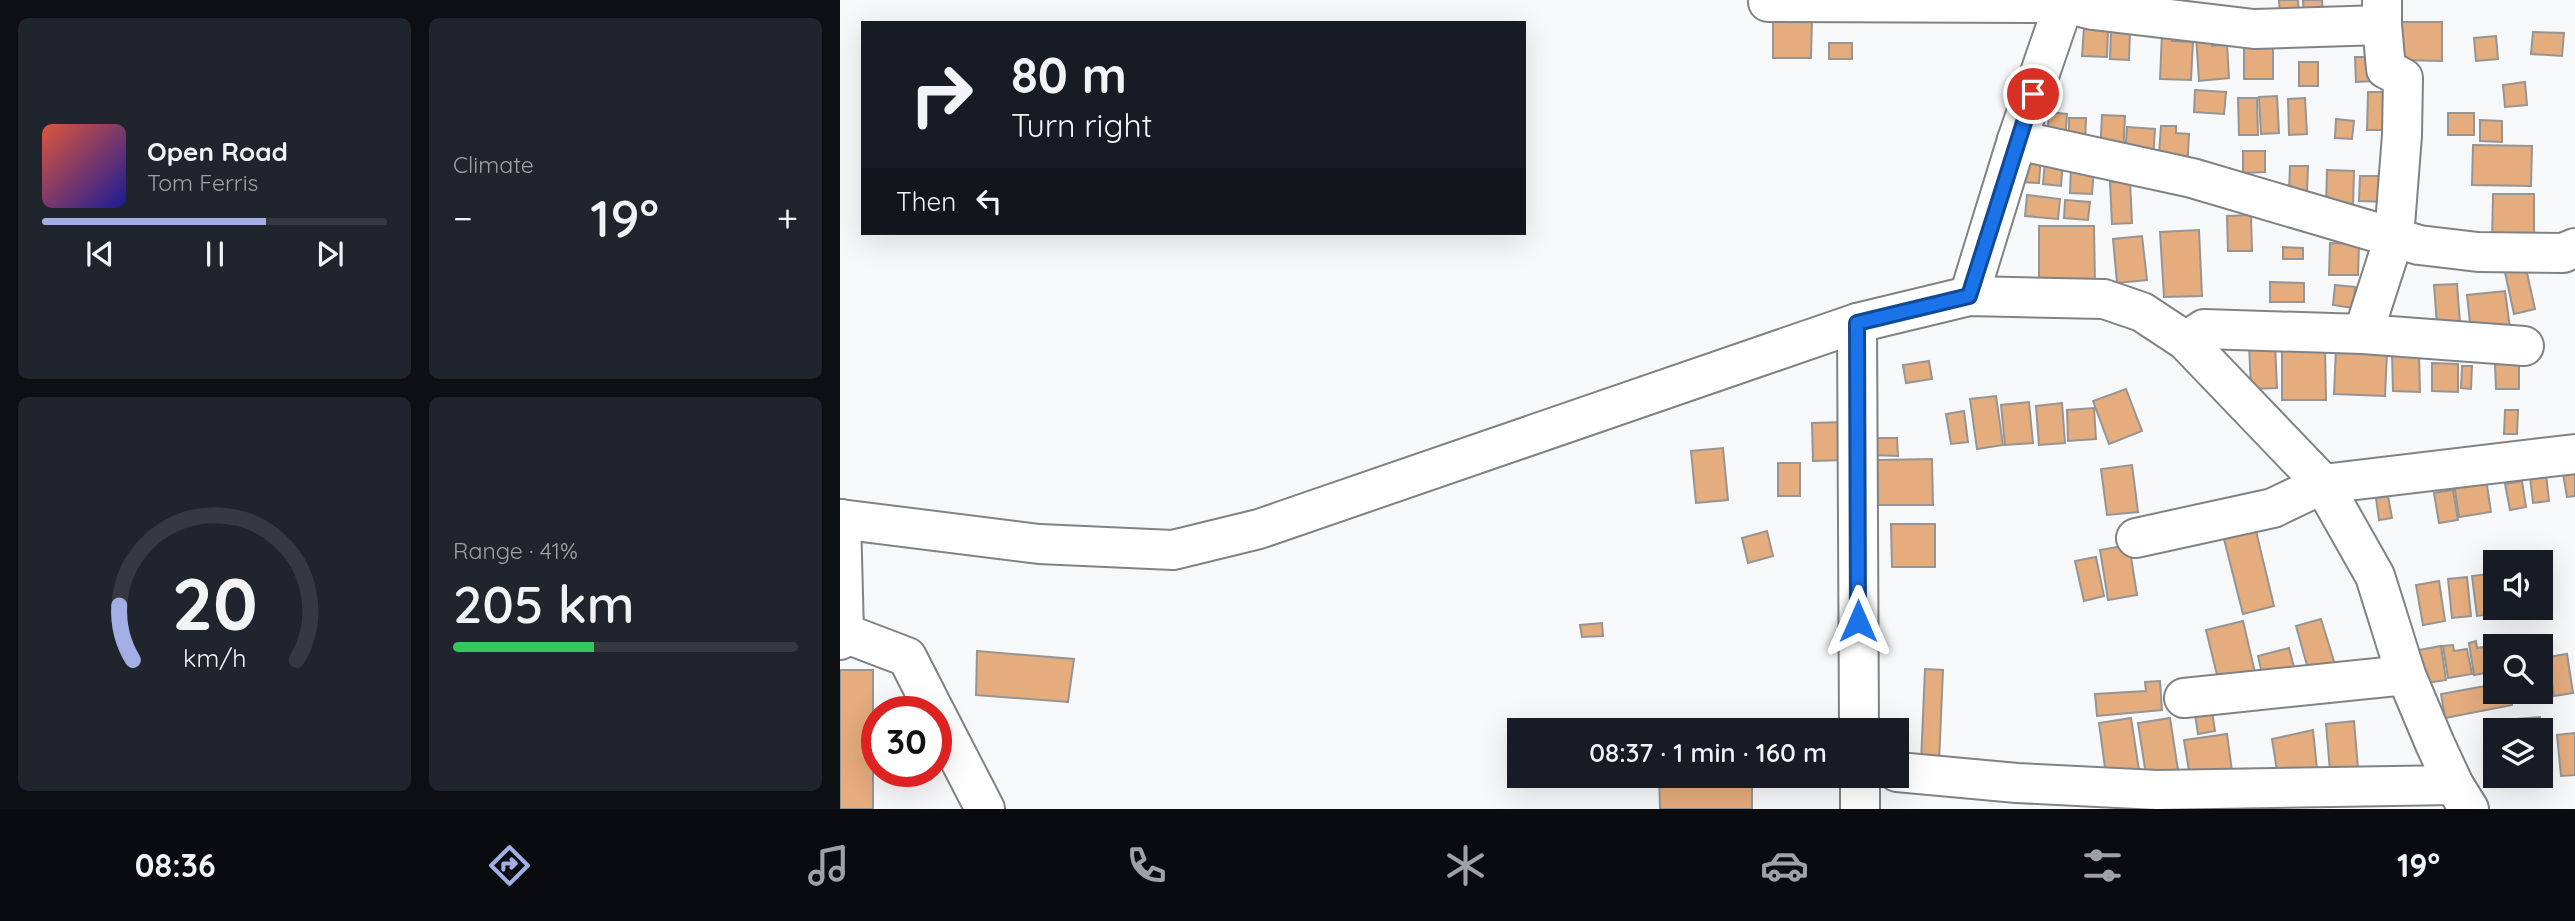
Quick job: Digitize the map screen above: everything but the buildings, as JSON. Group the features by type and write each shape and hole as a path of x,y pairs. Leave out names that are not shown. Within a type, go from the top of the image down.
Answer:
{"street":[{"path":"1768,2 2065,1 2093,9 2254,29 2382,13 2386,69 2403,78 2402,135 2394,238 2364,334"},
{"path":"1969,296 2017,139 2065,1"},
{"path":"2017,139 2192,178 2419,245 2478,252 2563,253 2575,248"},
{"path":"927,696 907,657 842,637 841,519 1039,544 1173,550 1259,529 1857,323 1969,296 2104,299 2142,312 2186,341 2323,484 2375,576 2406,675 2461,797 2158,790 2017,783 1909,773"},
{"path":"1857,323 1859,718"},
{"path":"2186,341 2204,329 2364,334 2524,346"},
{"path":"2137,538 2273,508 2323,484 2575,454"},
{"path":"2184,698 2406,675"},
{"path":"952,744 985,809"},
{"path":"1860,788 1860,809"}],"route":[{"path":"1858,621 1857,323 1969,296 2033,94"}]}
